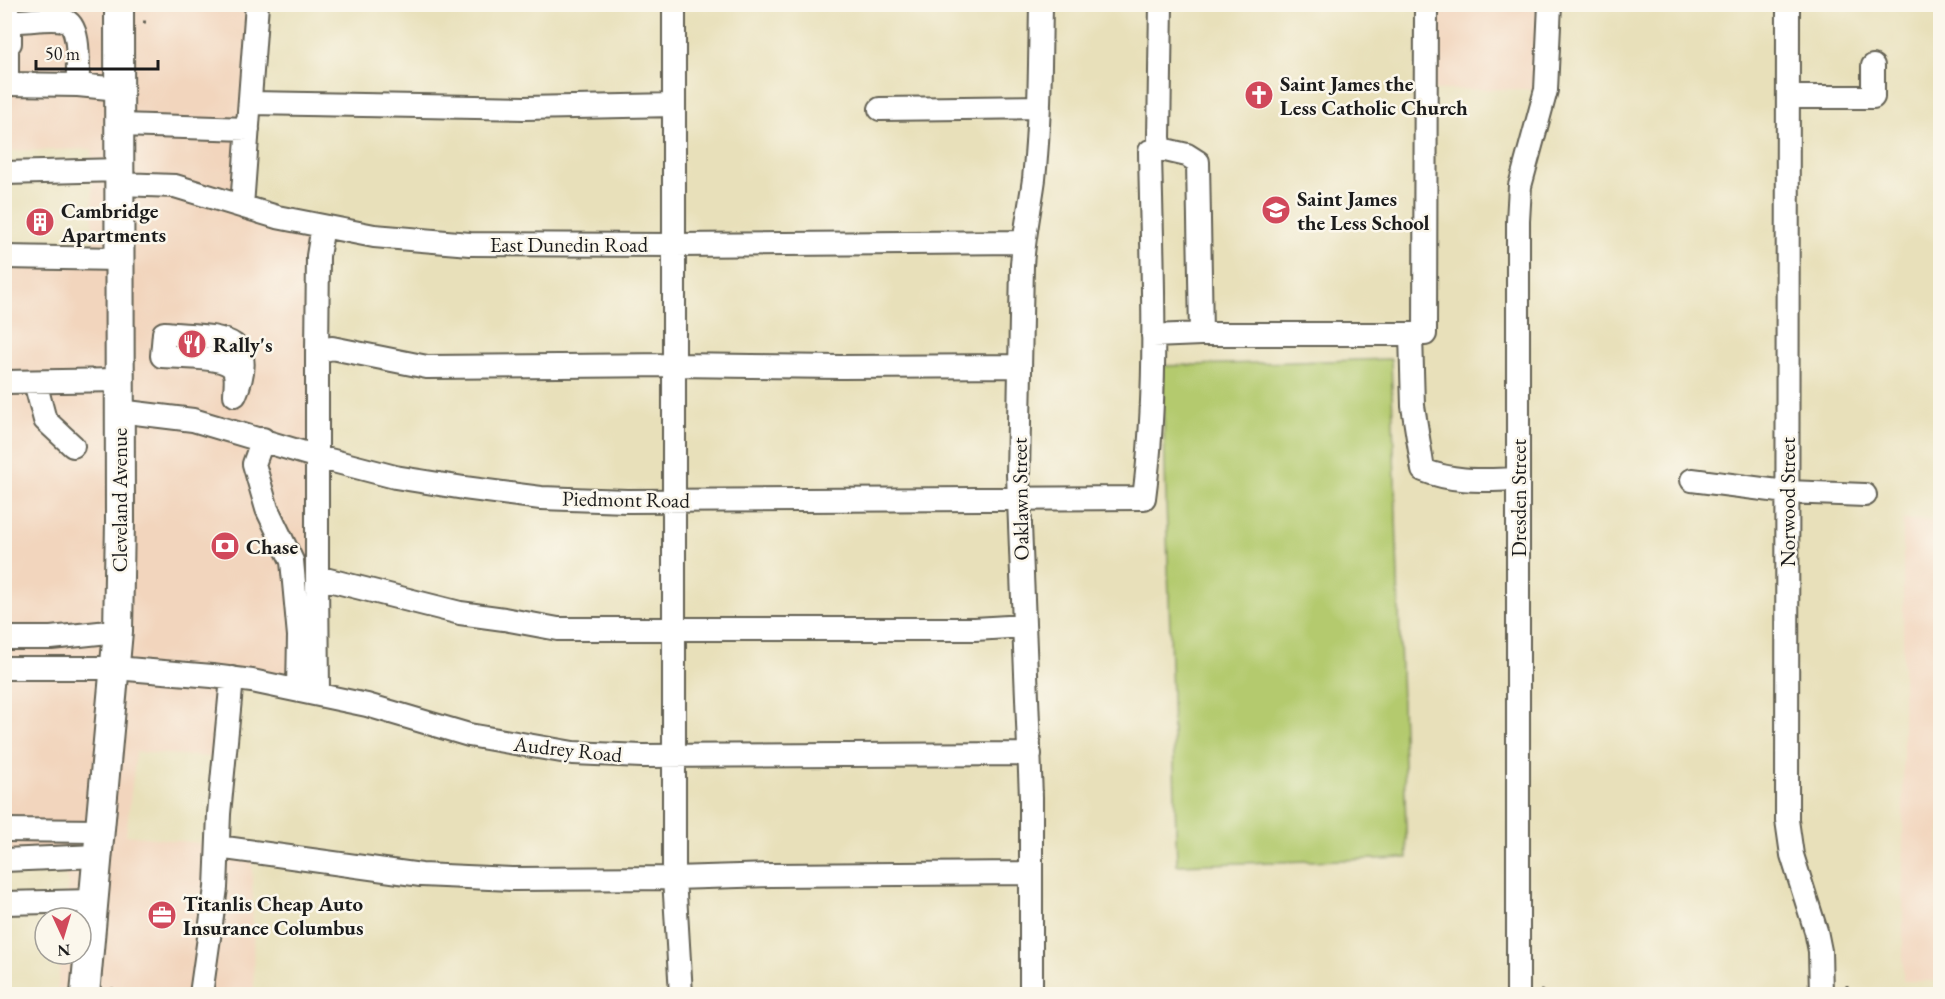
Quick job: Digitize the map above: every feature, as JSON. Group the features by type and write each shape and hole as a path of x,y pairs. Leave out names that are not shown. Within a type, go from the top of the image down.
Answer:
{"main road":[{"name":"Cleveland Avenue","path":"103,991 93,901 118,631 120,521 119,4"}],"street":[{"path":"7,4 7,84 78,85 119,89"},
{"path":"242,206 257,4"},
{"path":"674,4 674,878 681,994"},
{"name":"Oaklawn Street","path":"1031,994 1030,754 1018,498 1024,242 1034,179 1039,107 1041,4"},
{"path":"1161,4 1159,138 1161,149"},
{"path":"1201,334 1198,162 1161,149 1150,151 1153,336 1425,334 1426,4"},
{"name":"Dresden Street","path":"1518,994 1520,186 1546,90 1550,4"},
{"name":"Norwood Street","path":"1788,4 1787,820 1792,855 1820,951 1821,994"},
{"path":"10,84 10,30 13,23 63,20 71,23 76,31 78,85"},
{"path":"1788,97 1873,98 1873,66"},
{"path":"250,103 524,108 674,105"},
{"path":"880,109 1039,107"},
{"path":"120,125 248,129"},
{"name":"East Dunedin Road","path":"4,173 120,177 175,186 277,217 374,236 470,244 1024,242"},
{"path":"308,691 317,578 318,256 323,226"},
{"path":"4,257 119,259"},
{"path":"164,333 222,339 234,343 242,355 243,365 240,384 235,395 235,372 232,366 220,361 162,356 164,333"},
{"path":"1411,334 1413,406 1423,470 1443,478 1518,479"},
{"name":"Piedmont Road","path":"119,411 193,420 395,477 541,498 675,501 1144,498 1151,447 1153,336"},
{"path":"317,352 332,348 427,367 1020,366"},
{"path":"4,382 119,380"},
{"path":"36,382 45,420 73,446"},
{"path":"263,439 254,464 267,510 292,561 299,636 308,691"},
{"path":"1692,480 1787,492 1865,495"},
{"path":"317,578 460,613 558,629 975,629 1024,626"},
{"path":"4,638 51,638 118,631"},
{"name":"Audrey Road","path":"4,668 115,668 232,678 308,691 368,705 469,735 573,753 674,756 1030,754"},
{"path":"201,994 216,888 219,814 232,678"},
{"path":"4,830 98,844"},
{"path":"4,860 98,844"},
{"path":"218,847 421,875 512,879 1031,873"},
{"path":"4,903 93,901"}],"path":[{"path":"1541,994 1542,989"}],"shaded area":[{"path":"5,5 258,5 247,210 320,231 320,695 235,683 223,758 136,752 126,835 252,849 254,994 57,994 60,966 93,966 93,906 66,906 68,883 65,874 53,868 5,869 4,250 93,248 92,149 5,151"},
{"path":"1425,5 1553,5 1549,89 1425,90"},
{"path":"1903,520 1940,520 1940,981 1903,981"}],"green space":[{"path":"1391,359 1407,858 1177,865 1162,366"}],"place":[{"name":"Saint James the Less Catholic Church","path":"1259,95"},
{"name":"Saint James the Less School","path":"1276,210"},
{"name":"Cambridge Apartments","path":"40,222"},
{"name":"Rally's","path":"192,344"},
{"name":"Chase","path":"225,546"},
{"name":"Titanlis Cheap Auto Insurance Columbus","path":"162,915"}]}
